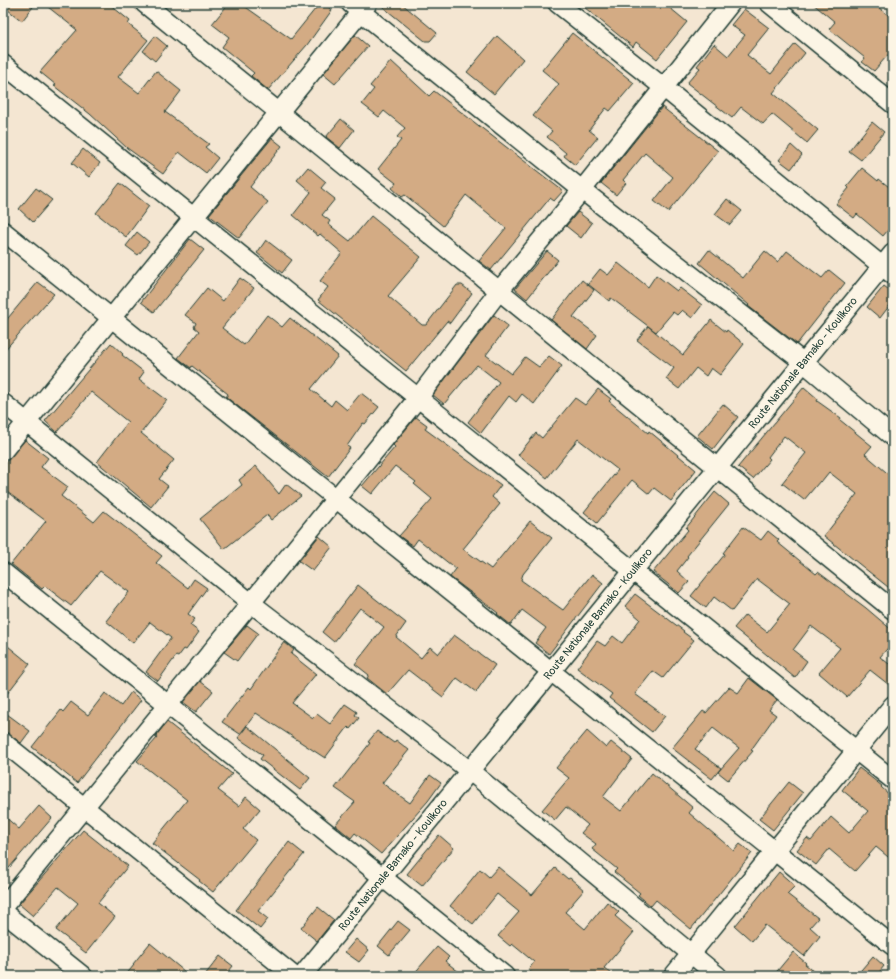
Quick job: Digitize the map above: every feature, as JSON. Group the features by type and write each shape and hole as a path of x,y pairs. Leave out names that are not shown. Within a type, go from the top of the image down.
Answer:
{"street":[{"path":"144,3 893,610"},
{"path":"557,3 889,265"},
{"path":"3,907 418,398 499,291 582,190 731,3"},
{"path":"769,3 893,104"},
{"path":"3,451 279,112 360,6 582,190 803,362 893,437"},
{"path":"3,64 893,780"},
{"path":"3,231 112,317 893,946"},
{"name":"Route Nationale Bamako - Koulikoro","path":"302,976 803,362 889,265"},
{"path":"3,403 251,603 470,771 718,976"},
{"path":"3,572 505,976"},
{"path":"673,976 893,705"},
{"path":"3,742 294,976"},
{"path":"3,912 83,976"}],"building":[{"path":"3,3 36,3 22,21 3,6"},
{"path":"43,3 108,3 130,21 128,24 148,40 118,77 139,93 156,71 181,91 165,112 209,144 205,147 218,158 206,173 179,152 163,174 127,148 90,114 54,86 56,85 40,72 77,30"},
{"path":"229,3 240,3 291,39 320,3 324,3 332,10 307,45 268,90 251,76 254,73 222,47 229,37 212,24"},
{"path":"378,3 401,3 437,33 430,41 425,41"},
{"path":"579,3 664,3 687,22 657,59 636,42 633,47"},
{"path":"812,3 873,3 893,19 893,49 874,71 862,62 865,58 829,29 835,22"},
{"path":"744,9 769,28 747,55 771,74 795,44 805,53 773,93 818,130 807,143 772,114 763,124 741,107 732,118 687,83 700,68 697,66 714,44 728,56 745,35 731,25"},
{"path":"572,33 634,83 610,111 606,108 589,130 598,137 575,165 564,156 566,153 547,137 552,131 533,116 559,84 542,70"},
{"path":"355,35 368,46 335,84 323,74"},
{"path":"155,36 167,46 155,61 143,51"},
{"path":"497,36 523,59 494,94 467,72"},
{"path":"391,61 429,96 434,91 563,191 554,201 550,198 491,270 479,261 506,228 466,195 443,226 405,195 402,197 392,188 396,183 378,169 401,140 397,137 405,128 384,111 379,117 362,104 374,89 370,86"},
{"path":"662,107 718,151 668,212 654,201 673,177 645,153 623,180 626,183 616,195 601,183"},
{"path":"341,119 354,130 340,148 326,137"},
{"path":"872,122 884,132 861,160 849,151"},
{"path":"272,138 282,146 250,187 268,202 239,238 209,215"},
{"path":"791,145 802,155 791,169 779,160"},
{"path":"83,149 100,163 89,177 72,163"},
{"path":"308,167 326,182 321,188 335,199 322,215 330,221 328,224 350,241 371,216 421,257 388,296 422,325 426,325 457,285 462,285 472,293 450,323 447,321 406,371 318,300 328,287 320,281 342,253 320,234 318,236 293,215 311,192 297,180"},
{"path":"862,168 878,181 879,179 893,190 893,224 883,236 857,214 854,218 836,204 849,188 847,186"},
{"path":"120,183 149,206 126,237 96,213"},
{"path":"36,188 52,200 33,222 19,209"},
{"path":"727,199 742,211 730,225 715,214"},
{"path":"578,212 592,223 581,238 566,226"},
{"path":"137,232 149,242 138,255 126,246"},
{"path":"190,239 204,250 154,312 141,302"},
{"path":"266,240 292,260 282,273 257,253"},
{"path":"709,250 743,278 765,251 778,262 787,251 822,278 829,270 845,283 797,344 748,306 749,305 699,263"},
{"path":"547,251 558,260 527,299 515,289"},
{"path":"618,263 648,287 656,275 677,291 680,288 702,305 692,318 682,310 677,315 673,312 656,332 611,298 609,301 588,284 600,269 608,275"},
{"path":"240,278 254,288 222,328 244,345 267,315 282,327 290,318 338,356 311,389 331,406 335,400 347,410 361,393 379,407 365,424 363,423 347,446 350,448 328,477 226,397 228,394 192,366 191,368 178,358 199,331 194,327 196,323 185,315 207,288 223,301"},
{"path":"582,280 594,290 573,317 597,335 587,349 551,320"},
{"path":"38,282 54,294 3,352 3,324"},
{"path":"884,286 893,293 893,301 880,318 867,307"},
{"path":"494,315 508,326 486,355 511,374 525,357 539,367 549,356 562,366 534,404 522,394 516,402 509,396 481,433 468,422 499,382 477,365 444,404 433,395"},
{"path":"711,320 726,332 727,330 744,344 720,375 711,368 706,376 696,368 679,389 666,379 674,368 637,340 648,326 683,355"},
{"path":"111,343 123,354 122,355 144,372 139,379 167,400 141,433 174,460 159,479 168,486 151,507 97,462 128,422 91,392 57,432 45,421"},
{"path":"804,387 818,399 817,401 841,418 840,420 872,446 865,454 893,478 893,591 824,536 857,494 829,472 804,500 782,483 806,453 784,436 768,457 770,459 753,479 738,467"},
{"path":"598,389 611,399 609,401 627,416 648,433 649,431 696,470 671,501 654,488 649,494 632,480 597,523 584,512 618,470 578,439 547,478 518,455 536,433 542,438 575,398 585,405"},
{"path":"723,404 738,417 713,449 697,436"},
{"path":"416,417 427,425 425,429 501,485 492,497 500,504 463,549 491,569 530,521 552,538 523,574 521,580 563,610 592,574 603,583 549,654 535,643 546,628 522,610 511,625 497,614 498,613 450,577 456,569 418,539 413,546 399,536 432,499 414,484 416,482 395,466 372,494 362,486 395,447 393,445"},
{"path":"25,440 48,458 41,467 68,487 61,496 94,522 104,511 162,556 156,563 188,588 194,579 207,588 188,614 195,619 190,625 199,632 186,650 184,649 178,657 176,656 158,681 146,672 171,638 150,622 133,643 106,621 129,592 100,571 71,606 45,586 42,589 11,564 46,521 3,489 3,466"},
{"path":"256,466 279,494 286,484 301,496 271,520 267,515 224,549 200,519 242,485 239,480"},
{"path":"715,492 729,504 687,556 688,557 677,571 689,582 679,593 653,572 688,530 686,528"},
{"path":"743,527 761,540 768,531 779,540 777,542 816,574 818,572 866,608 893,631 893,642 880,657 893,667 893,688 870,670 847,697 819,673 840,648 811,626 793,650 807,661 795,678 734,628 745,615 767,632 790,604 757,579 732,611 714,597 706,608 691,596 725,554 723,553"},
{"path":"319,536 332,547 313,571 299,561"},
{"path":"358,585 406,623 396,637 421,658 430,647 438,654 454,635 495,665 476,692 457,678 443,697 408,670 387,694 367,678 369,675 355,664 384,627 360,608 334,642 322,632"},
{"path":"635,594 694,640 663,678 653,671 635,694 665,716 652,732 609,698 612,694 577,668 597,641 605,646 613,636 622,643 640,619 625,606"},
{"path":"247,625 258,633 237,661 224,652"},
{"path":"3,642 30,664 3,699"},
{"path":"284,642 294,650 291,654 316,674 292,703 313,718 317,714 330,724 345,704 357,712 355,715 359,718 350,729 348,727 325,758 256,713 240,734 222,722 249,687 251,689"},
{"path":"749,678 777,700 769,710 776,715 751,750 753,751 728,780 718,772 739,748 713,728 695,749 721,768 712,779 672,748 703,711 706,713 729,687 738,693"},
{"path":"200,681 213,691 196,712 183,702"},
{"path":"131,692 141,700 77,783 32,747 61,710 63,712 71,702 88,715 105,693 121,706"},
{"path":"3,711 30,731 21,743 3,730"},
{"path":"167,722 232,774 218,790 239,806 246,797 260,809 243,829 256,840 213,892 199,881 200,880 152,843 187,800 137,761 157,738 155,737"},
{"path":"247,726 310,778 300,790 260,759 263,755 238,738"},
{"path":"377,731 394,743 396,740 409,750 382,783 410,803 430,775 441,783 428,801 381,854 355,833 351,838 335,825 355,802 335,788 370,743 368,742"},
{"path":"587,731 606,748 611,742 632,759 603,797 621,811 652,773 693,808 689,813 734,851 740,844 752,853 691,929 656,900 651,906 638,895 640,893 614,872 617,869 592,849 596,844 581,833 588,825 566,807 555,820 542,810 569,778 556,768"},
{"path":"859,768 882,786 881,787 893,798 893,861 876,847 855,871 829,849 816,865 797,850 807,838 811,841 831,817 849,833 868,811 842,790"},
{"path":"789,782 803,793 773,830 759,819"},
{"path":"39,806 52,818 3,875 3,815 19,829"},
{"path":"83,830 128,866 98,903 115,917 86,953 56,930 78,903 58,887 33,916 19,904"},
{"path":"439,835 454,848 422,886 407,874"},
{"path":"289,842 304,854 258,911 268,919 260,929 236,910"},
{"path":"498,867 532,895 555,868 568,879 570,878 584,890 565,912 585,929 607,902 619,912 615,916 634,932 604,968 615,976 536,976 528,970 534,962 512,944 510,946 498,936 519,912 497,894 473,924 450,906 480,869 489,877"},
{"path":"779,872 795,886 787,894 818,918 810,927 820,936 804,956 765,925 752,941 735,926"},
{"path":"318,907 334,920 317,941 301,928"},
{"path":"398,921 410,930 389,955 378,946"},
{"path":"356,939 369,950 359,962 345,952"},
{"path":"150,943 190,976 125,976"},
{"path":"437,947 449,957 445,961 464,976 412,976"},
{"path":"793,952 806,963 805,964 820,976 773,976"},
{"path":"220,956 233,966 225,976 204,976"},
{"path":"873,956 884,966 876,976 856,976"}]}
